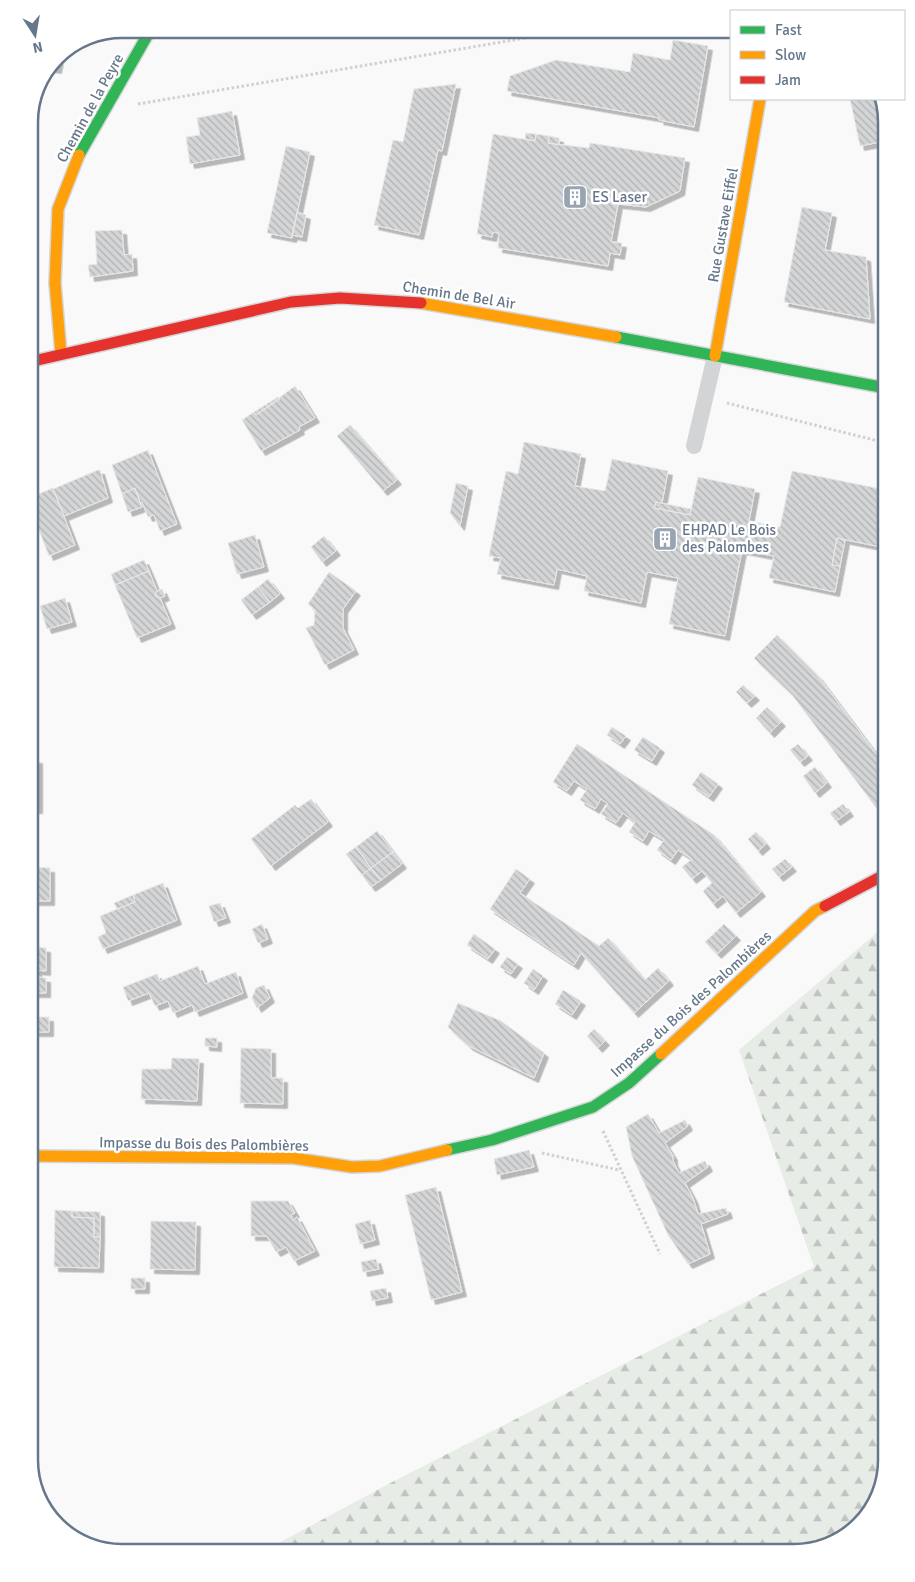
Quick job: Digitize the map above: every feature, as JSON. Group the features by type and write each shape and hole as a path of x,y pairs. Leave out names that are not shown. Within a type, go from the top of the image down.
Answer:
{"street":[{"name":"Chemin de la Peyre","path":"61,354 55,283 58,209 69,176 103,110 146,38"},
{"name":"Rue Gustave Eiffel","path":"716,356 760,100"},
{"name":"Chemin de Bel Air","path":"38,360 291,302 340,298 401,300 466,309 878,386"},
{"name":"Impasse du Bois des Palombières","path":"38,1156 293,1158 352,1167 380,1166 492,1140 593,1107 629,1083 815,911 878,878"}],"lane":[{"path":"694,446 716,356"}],"path":[{"path":"103,110 525,38"},
{"path":"705,399 739,405 878,441"},
{"path":"593,1107 620,1170 660,1254"},
{"path":"537,1152 620,1170"}],"green space":[{"path":"878,932 878,1460 875,1482 869,1498 857,1516 831,1536 810,1543 794,1544 277,1544 396,1480 814,1267 739,1050"}],"building":[{"path":"673,40 708,46 694,127 659,120 660,118 507,91 510,76 556,60 630,72 633,53 670,60"},
{"path":"456,84 442,151 438,150 419,235 374,225 393,140 403,142 414,89"},
{"path":"850,100 875,100 878,142 860,146"},
{"path":"232,111 240,155 190,164 186,137 200,135 197,118"},
{"path":"526,133 536,134 535,141 525,139"},
{"name":"ES Laser","path":"493,134 535,141 536,134 549,136 548,143 589,148 590,143 685,158 680,191 646,207 618,204 611,242 622,243 620,255 610,253 608,266 498,248 499,233 493,232 492,237 477,234"},
{"path":"549,136 559,138 559,145 548,143"},
{"path":"286,146 310,152 292,238 267,233"},
{"path":"802,207 832,213 825,250 866,257 870,319 784,302"},
{"path":"297,212 306,215 302,237 292,235"},
{"path":"122,230 124,255 132,254 133,271 90,277 88,265 97,264 95,231"},
{"path":"295,386 315,418 299,427 300,430 261,451 242,420 254,412 256,415"},
{"path":"278,397 280,399 256,415 254,412"},
{"path":"350,425 397,480 383,491 337,436"},
{"name":"EHPAD Le Bois des Palombes","path":"524,442 581,454 575,486 605,491 612,459 668,471 662,503 656,502 654,508 690,515 698,477 755,489 749,521 780,527 792,471 878,488 878,546 837,538 832,565 840,566 835,592 769,578 774,556 742,550 725,636 669,624 678,578 647,572 641,603 584,591 587,576 557,569 554,585 497,574 501,558 489,556 506,471 518,474"},
{"path":"148,450 177,524 160,531 154,515 148,517 142,502 140,503 135,488 122,494 112,465"},
{"path":"100,470 108,498 64,516 53,489"},
{"path":"456,483 468,486 460,526 450,513"},
{"path":"53,488 75,545 49,556 38,527 38,494"},
{"path":"135,488 142,507 128,512 122,494"},
{"path":"656,502 691,509 690,515 654,508"},
{"path":"255,535 264,567 237,574 228,543"},
{"path":"324,536 336,551 322,562 311,547"},
{"path":"837,538 845,540 840,566 832,565"},
{"path":"144,560 149,571 115,585 111,574"},
{"path":"149,571 157,591 155,596 160,598 171,624 137,638 115,585"},
{"path":"329,572 356,591 343,609 343,628 354,650 325,665 306,628 314,625 315,610 308,604"},
{"path":"268,579 280,594 270,602 258,587"},
{"path":"258,587 270,602 252,615 241,600"},
{"path":"162,589 165,596 160,598 155,596 157,591"},
{"path":"65,598 72,622 47,629 40,606"},
{"path":"777,635 818,676 878,756 878,810 793,696 754,658"},
{"path":"743,685 755,696 747,703 736,692"},
{"path":"767,707 781,722 770,733 756,718"},
{"path":"612,727 626,736 620,744 607,735"},
{"path":"643,737 660,748 652,761 634,750"},
{"path":"577,744 714,835 761,892 736,913 723,896 713,904 703,891 712,883 702,871 692,879 682,867 692,859 678,850 671,860 657,850 664,840 649,831 643,841 629,832 635,822 623,813 616,823 601,814 608,804 601,799 595,809 580,800 587,789 574,781 567,791 553,782"},
{"path":"798,744 808,756 800,762 790,750"},
{"path":"815,767 827,783 815,793 803,776"},
{"path":"701,772 718,784 709,797 692,785"},
{"path":"311,799 328,822 271,866 251,839 295,805 298,808"},
{"path":"843,804 849,812 836,821 830,813"},
{"path":"377,831 393,852 371,868 356,847"},
{"path":"756,832 766,844 758,851 748,839"},
{"path":"356,847 371,868 362,875 346,854"},
{"path":"393,852 402,864 381,880 371,868"},
{"path":"785,859 792,867 779,877 772,869"},
{"path":"38,867 50,868 50,901 38,901"},
{"path":"371,868 381,880 371,887 362,875"},
{"path":"516,869 530,879 520,893 599,946 608,938 645,980 658,968 669,981 634,1013 581,953 574,965 490,909"},
{"path":"163,883 177,920 103,949 98,937 106,933 100,916 135,902 133,895"},
{"path":"133,895 135,902 117,909 114,903"},
{"path":"220,903 226,918 214,922 209,906"},
{"path":"262,924 268,939 258,943 252,929"},
{"path":"724,924 736,936 717,954 705,942"},
{"path":"474,934 495,949 488,959 467,945"},
{"path":"38,948 46,948 46,971 38,970"},
{"path":"507,957 518,964 511,974 500,967"},
{"path":"198,966 205,984 236,972 243,993 195,1012 192,1005 173,1013 168,1001 155,1006 149,993 128,1001 123,987 157,974 160,981"},
{"path":"533,969 543,976 534,990 524,983"},
{"path":"38,977 46,978 46,993 38,993"},
{"path":"264,985 270,998 257,1008 252,998 256,988"},
{"path":"563,990 581,1001 572,1015 555,1004"},
{"path":"458,1003 501,1021 544,1053 534,1078 469,1046 448,1027"},
{"path":"38,1017 49,1017 49,1032 38,1032"},
{"path":"594,1029 605,1041 598,1048 587,1036"},
{"path":"205,1038 217,1038 217,1047 205,1046"},
{"path":"241,1048 271,1049 271,1078 283,1078 283,1104 240,1103"},
{"path":"172,1058 199,1059 197,1101 141,1099 142,1069 171,1069"},
{"path":"648,1114 659,1133 685,1120 688,1126 665,1143 673,1156 673,1161 679,1173 705,1161 708,1167 685,1183 693,1198 698,1214 726,1208 728,1214 701,1224 710,1254 688,1264 668,1235 632,1156 626,1127"},
{"path":"529,1150 534,1167 497,1175 494,1159"},
{"path":"436,1187 462,1292 431,1300 405,1195"},
{"path":"251,1201 288,1201 295,1213 291,1215 293,1220 297,1217 315,1251 294,1261 286,1247 276,1252 267,1236 251,1236"},
{"path":"55,1210 72,1211 72,1217 94,1218 94,1237 100,1237 99,1268 54,1267"},
{"path":"72,1211 100,1212 100,1237 94,1237 94,1218 72,1217"},
{"path":"370,1220 375,1240 360,1244 355,1224"},
{"path":"151,1221 196,1222 195,1270 150,1269"},
{"path":"376,1259 379,1269 363,1272 361,1262"},
{"path":"131,1278 145,1278 145,1289 131,1289"},
{"path":"386,1288 388,1298 372,1301 370,1291"}],"traffic: fast":[{"path":"79,155 146,38"},
{"path":"616,337 878,386"},
{"path":"447,1150 492,1140 593,1107 629,1083 661,1054"}],"traffic: slow":[{"path":"715,356 760,100"},
{"path":"61,354 55,283 58,209 79,155"},
{"path":"421,303 616,337"},
{"path":"661,1054 815,911 825,906"},
{"path":"38,1156 293,1158 352,1167 380,1166 447,1150"}],"traffic: jam":[{"path":"38,360 291,302 340,298 421,303"},
{"path":"825,906 878,878"}],"place":[{"name":"ES Laser","path":"575,197"},
{"name":"EHPAD Le Bois des Palombes","path":"665,539"}]}
